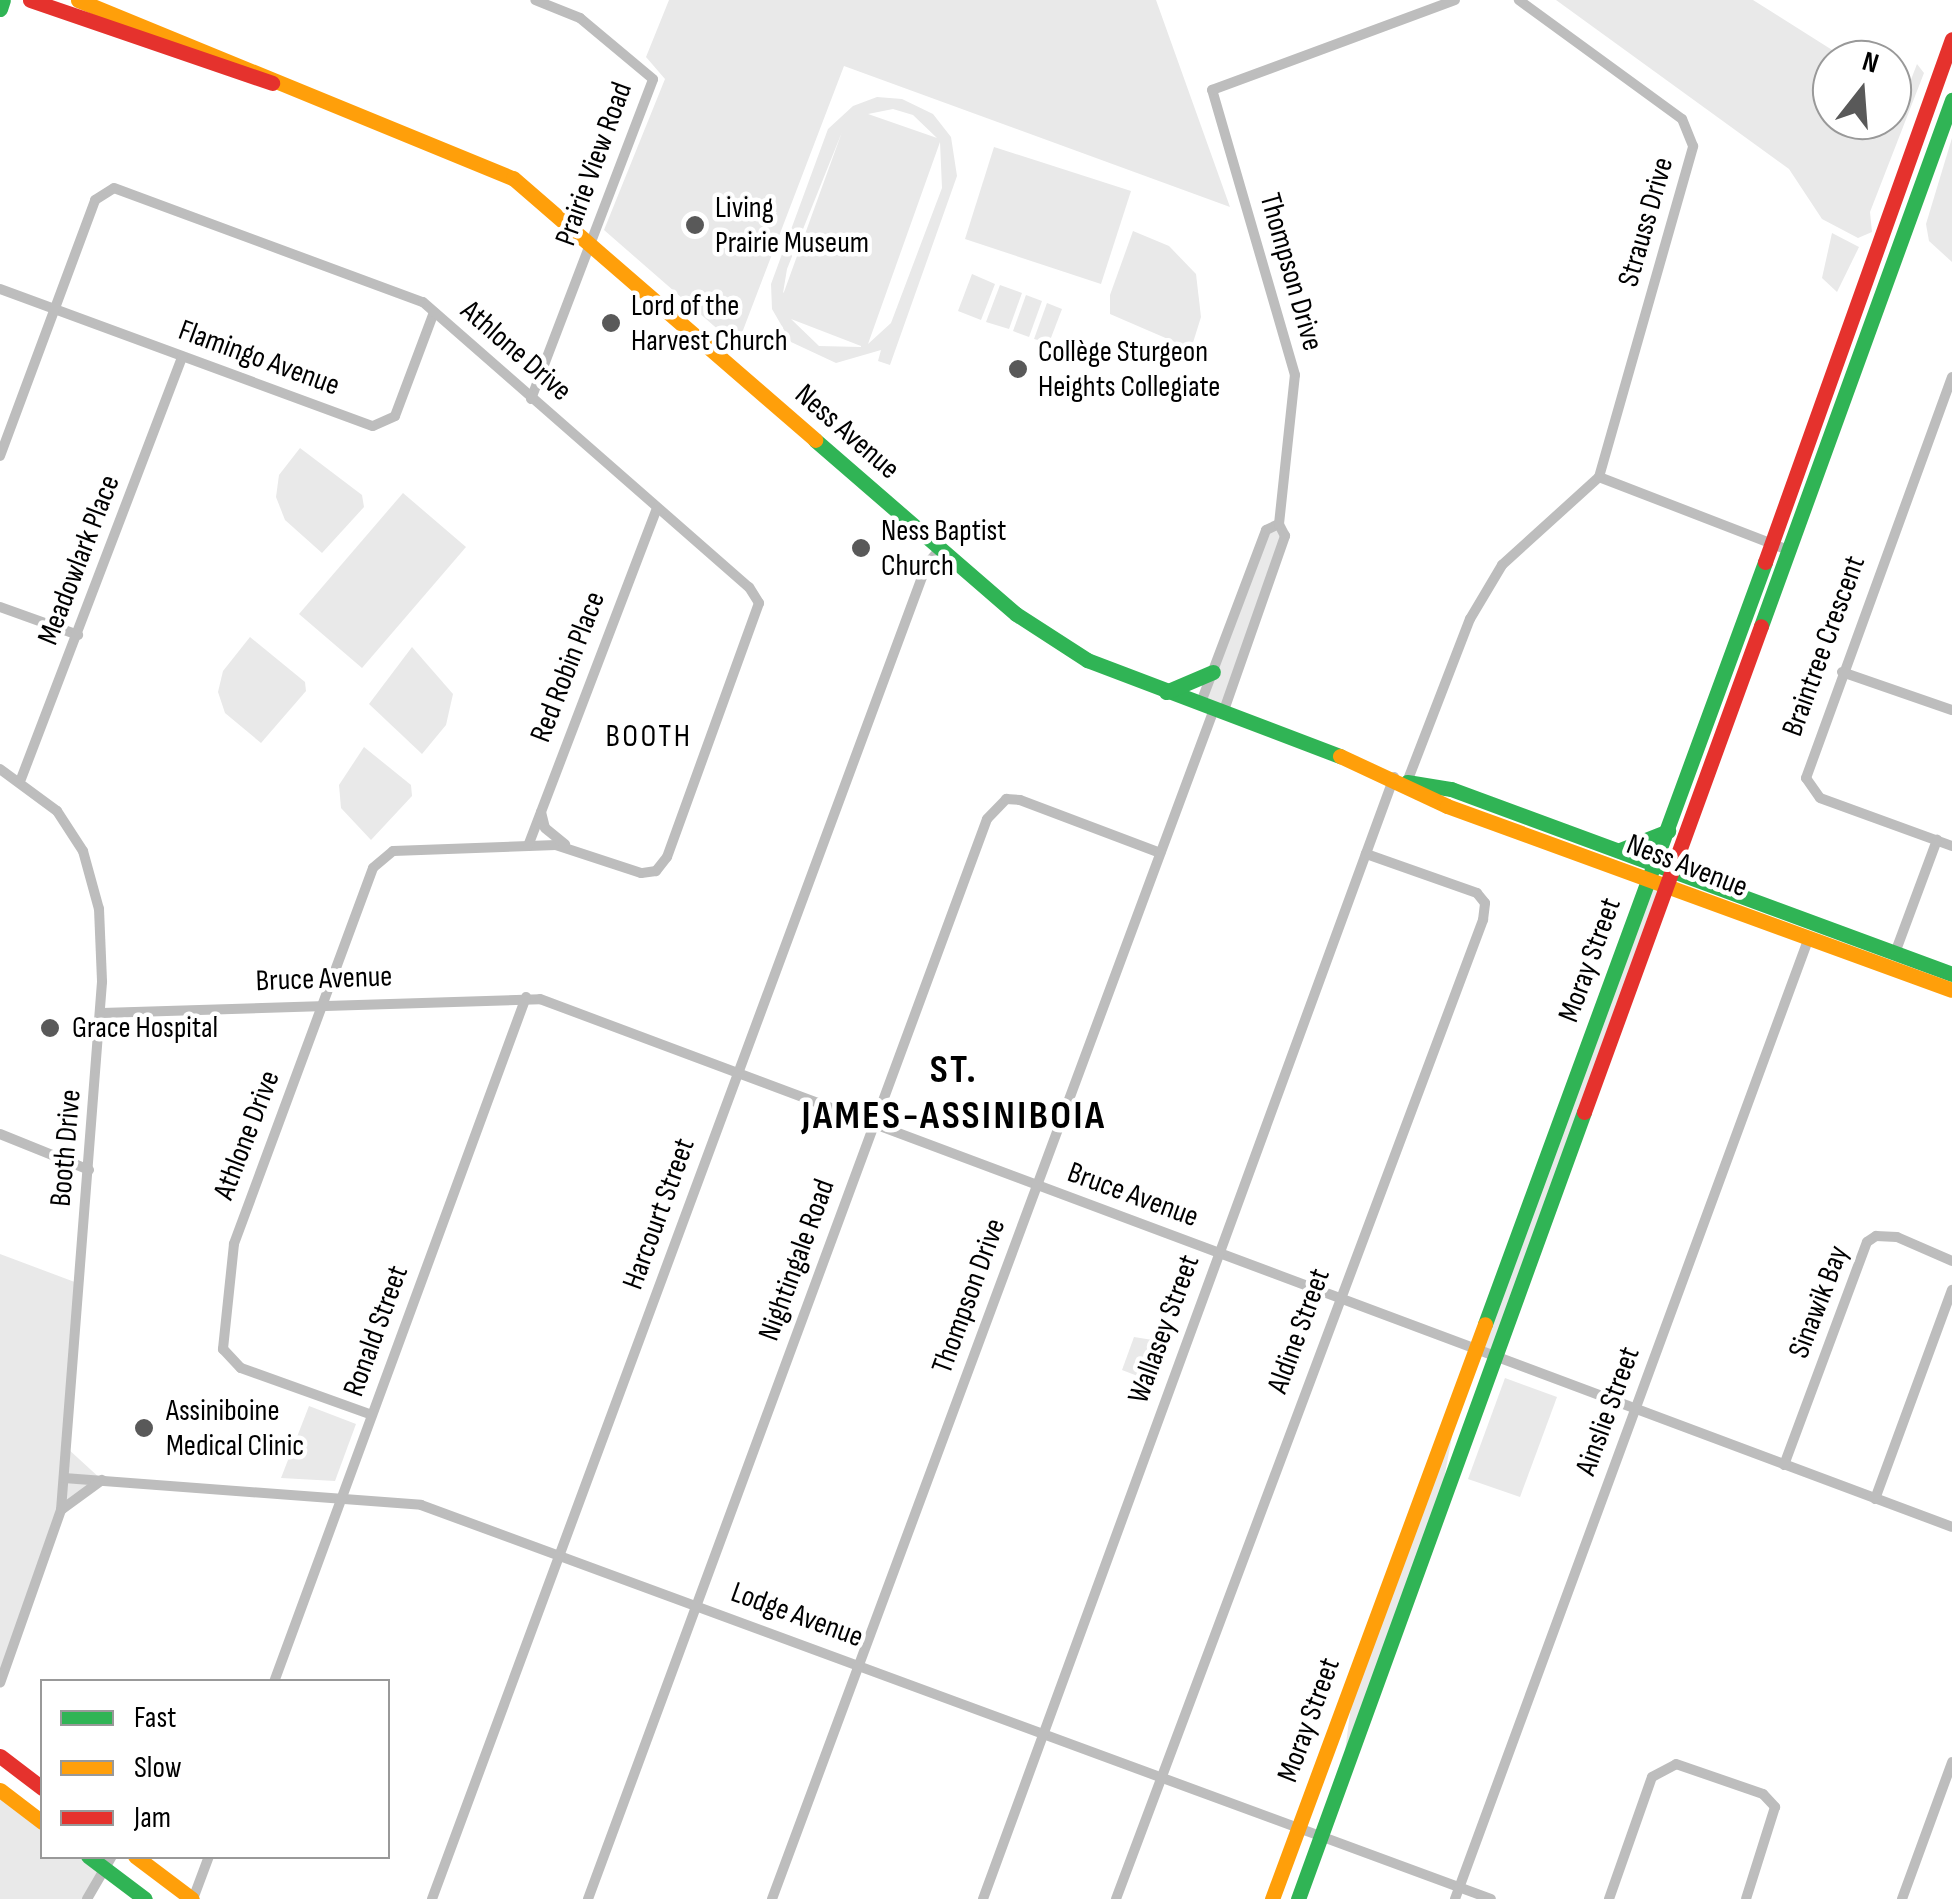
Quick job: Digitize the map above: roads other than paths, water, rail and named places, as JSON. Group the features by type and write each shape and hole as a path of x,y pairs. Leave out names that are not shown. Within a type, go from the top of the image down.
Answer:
{"main road":[{"path":"0,9 4,0"},
{"name":"Ness Avenue","path":"30,0 249,80 276,83"},
{"name":"Ness Avenue","path":"78,0 245,64 276,83 482,160 592,246 940,549 1063,647 1166,692 1401,780 1424,796 1952,990"},
{"name":"Moray Street","path":"1272,1899 1656,864 1952,38"},
{"name":"Moray Street","path":"1298,1899 1670,889 1952,100"},
{"path":"1166,692 1213,672"},
{"name":"Ness Avenue","path":"1401,780 1430,782 1952,974"},
{"path":"1620,850 1668,831"},
{"path":"0,1756 40,1786"},
{"path":"0,1790 40,1820"},
{"path":"139,1859 193,1899"},
{"path":"108,1862 145,1899"}],"street":[{"name":"Prairie View Road","path":"532,399 653,79 580,18 534,0"},
{"name":"Thompson Drive","path":"772,1899 1212,709 1284,536 1278,524 1294,375 1211,98 1212,90 1233,77 1455,0"},
{"name":"Strauss Drive","path":"1519,0 1682,119 1692,137 1599,477"},
{"name":"Athlone Drive","path":"0,456 95,200 114,188 411,296 749,587 759,608 663,864 641,872 570,847 381,856 234,1244 223,1349 241,1368 372,1415"},
{"name":"Flamingo Avenue","path":"0,289 182,357 383,425 395,416 434,312"},
{"name":"Meadowlark Place","path":"20,779 182,357"},
{"name":"Braintree Crescent","path":"1952,377 1808,763 1810,789 1952,846"},
{"path":"1401,780 1470,619 1502,565 1599,477 1791,551"},
{"name":"Red Robin Place","path":"528,846 658,508"},
{"name":"Thompson Drive","path":"1212,709 1213,672 1266,530 1278,524"},
{"name":"Harcourt Street","path":"432,1899 927,564 940,549"},
{"path":"0,607 78,635"},
{"path":"1842,672 1952,710"},
{"name":"Booth Drive","path":"0,768 20,779 66,823 90,870 102,936 102,1013 61,1510 0,1683"},
{"name":"Wallasey Street","path":"983,1899 1366,854 1401,780"},
{"name":"Nightingale Road","path":"588,1899 993,807 1020,800 1160,853"},
{"path":"541,810 546,830 570,847"},
{"path":"1895,952 1937,840"},
{"name":"Aldine Street","path":"1116,1899 1485,909 1476,894 1366,854"},
{"name":"Ainslie Street","path":"1457,1893 1808,940"},
{"name":"Bruce Avenue","path":"102,1013 526,997 1952,1528"},
{"name":"Ronald Street","path":"275,1679 526,997"},
{"path":"0,1134 89,1170"},
{"name":"Sinawik Bay","path":"1784,1465 1867,1242 1876,1236 1896,1238 1952,1261"},
{"path":"1875,1499 1952,1290"},
{"name":"Lodge Avenue","path":"64,1478 405,1500 1162,1776 1457,1893 1491,1899"},
{"path":"61,1510 102,1480"},
{"path":"1902,1899 1952,1762"},
{"path":"1609,1899 1652,1777 1676,1764 1763,1794 1775,1807 1746,1899"},
{"path":"193,1899 208,1859"},
{"path":"87,1899 108,1862"}],"place":[{"name":"Living Prairie Museum","path":"695,225"},
{"name":"Lord of the Harvest Church","path":"611,323"},
{"name":"Collège Sturgeon Heights Collegiate","path":"1018,369"},
{"name":"Ness Baptist Church","path":"861,548"},
{"name":"Grace Hospital","path":"50,1028"},
{"name":"Assiniboine Medical Clinic","path":"144,1428"}],"district":[{"name":"BOOTH","path":"649,737"},
{"name":"ST. JAMES-ASSINIBOIA","path":"954,1093"}]}
